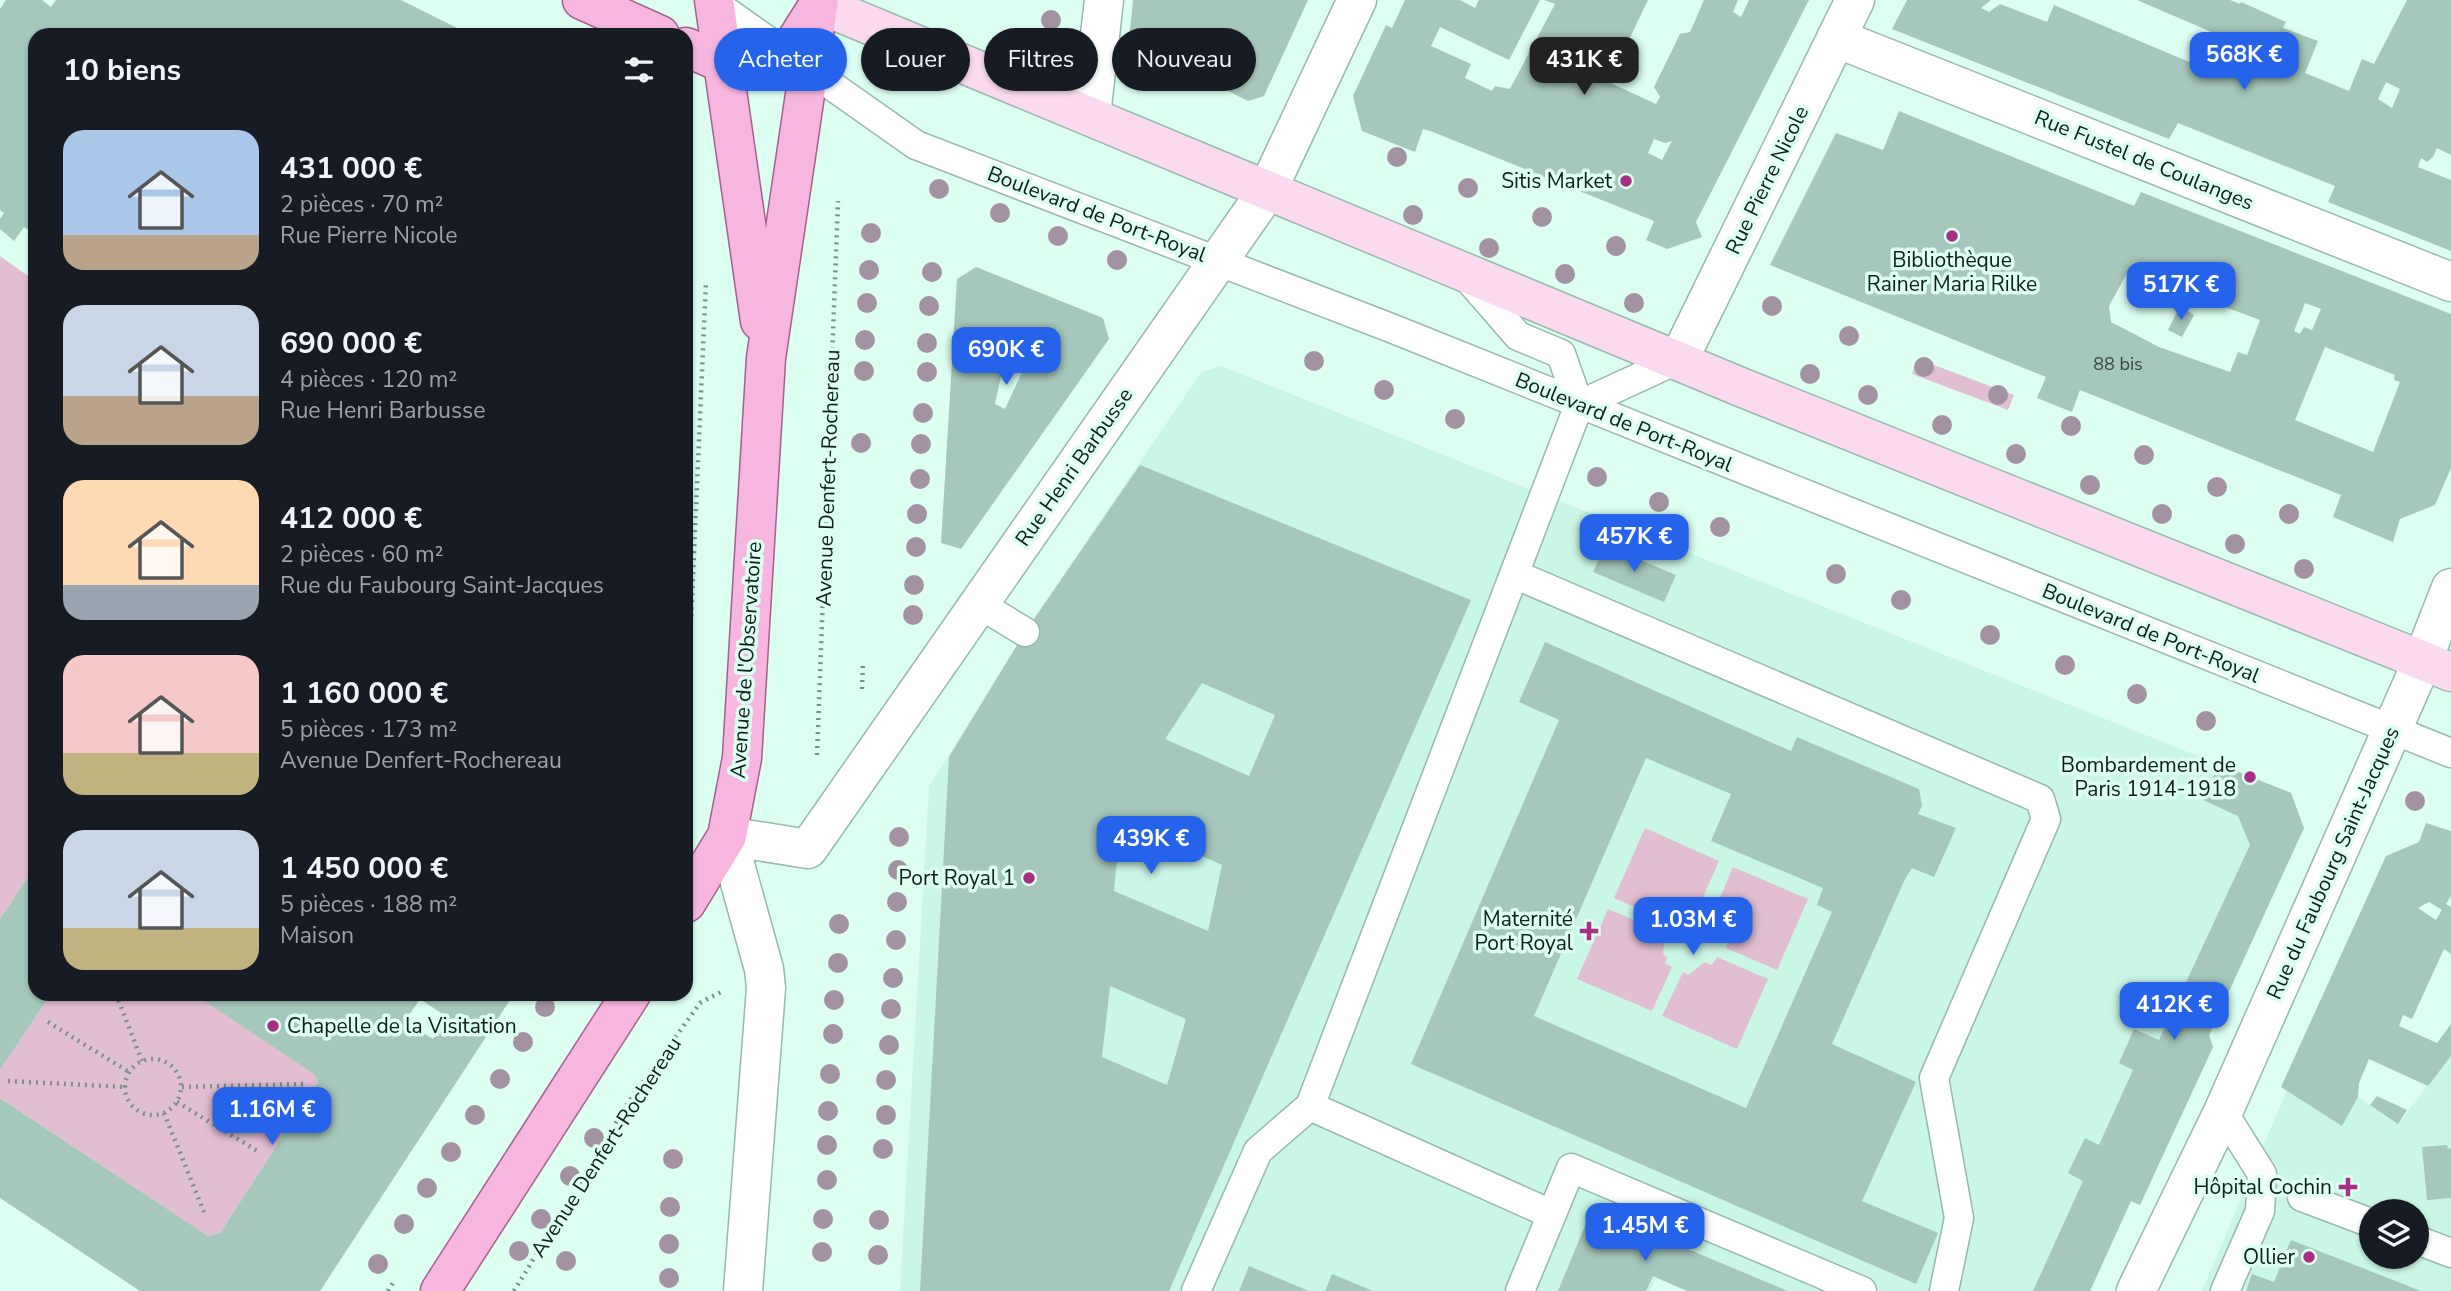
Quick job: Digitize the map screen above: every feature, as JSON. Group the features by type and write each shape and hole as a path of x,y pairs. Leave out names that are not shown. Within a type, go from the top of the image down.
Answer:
{"main road":[{"path":"582,0 644,28"},
{"name":"Avenue de l'Observatoire","path":"712,1 716,28"},
{"path":"816,1 1267,191 1679,359 1743,388 2437,667"},
{"name":"Avenue de l'Observatoire","path":"808,28 816,1"},
{"path":"693,50 714,59"},
{"name":"Avenue de l'Observatoire","path":"726,91 766,358"},
{"name":"Avenue de l'Observatoire","path":"727,836 743,758 766,358 795,91"},
{"path":"693,892 727,836"},
{"path":"439,1291 626,1001"}],"street":[{"path":"1091,116 1104,0"},
{"name":"Rue Henri Barbusse","path":"727,836 808,849 1267,191 1357,0"},
{"name":"Rue Pierre Nicole","path":"1679,359 1855,0"},
{"name":"Rue Fustel de Coulanges","path":"1836,38 2451,282"},
{"name":"Rue du Faubourg Saint-Jacques","path":"2136,1291 2223,1112 2392,730 2437,667 2451,588"},
{"name":"Avenue de l'Observatoire","path":"727,836 764,969 766,988 743,1291"}],"lane":[{"name":"Boulevard de Port-Royal","path":"712,1 749,28"},
{"name":"Boulevard de Port-Royal","path":"838,91 916,145 1220,260 2451,753"},
{"path":"1196,1291 1258,1151 1310,1106 1579,405 1561,354 1518,336 1461,270"},
{"path":"1579,405 1679,359"},
{"path":"1514,574 2040,799 2046,818 1934,1078 1959,1218 1944,1291"},
{"path":"979,604 1025,632"},
{"path":"1310,1106 1551,1214"},
{"path":"2223,1112 2262,1174 2260,1211 2225,1291"},
{"path":"1520,1291 1571,1168 1862,1291"},
{"path":"2302,1197 2359,1218"},
{"path":"2429,1245 2451,1253"}],"path":[{"name":"Avenue Denfert-Rochereau","path":"816,764 839,191"},
{"path":"693,573 706,271"},
{"path":"862,694 863,662"},
{"name":"Avenue Denfert-Rochereau","path":"514,1291 628,1103 699,1003 723,991"},
{"path":"119,1001 142,1061"},
{"path":"48,1022 129,1072"},
{"path":"151,1059 169,1064 176,1070 182,1087 177,1102 164,1113 146,1114 138,1110 131,1104 125,1087 129,1072 142,1061 151,1059"},
{"path":"8,1081 125,1087"},
{"path":"182,1087 303,1084"},
{"path":"177,1102 259,1152"},
{"path":"164,1113 205,1212"}],"shaded area":[{"path":"0,256 28,276 28,877 0,919"},
{"path":"1918,359 2014,395 2008,410 1912,374"},
{"name":"Maternité Port Royal","path":"1221,366 2291,793 2304,828 2209,1035 2213,1047 2140,1205 2131,1202 2090,1291 1687,1291 1656,1278 1650,1291 900,1291 929,787 1025,632 1201,372"},
{"path":"1645,828 1719,861 1699,906 1693,903 1678,916 1669,912 1665,921 1614,898"},
{"path":"1733,867 1808,899 1777,970 1726,948 1729,939 1721,935 1723,930 1718,921 1720,915 1714,912"},
{"path":"1608,909 1660,931 1656,940 1664,944 1663,953 1667,958 1665,963 1672,967 1652,1011 1577,979"},
{"path":"1717,957 1768,979 1737,1049 1662,1016 1683,972 1689,975 1704,962 1712,965"},
{"path":"46,1001 205,1001 316,1075 318,1082 220,1233 208,1236 0,1098 0,1070"},
{"name":"Hôpital Cochin","path":"2451,1056 2451,1291 2202,1291 2287,1090 2342,1126 2358,1097 2398,1124"}],"building":[{"path":"6,0 42,0 51,7 56,0 401,0 457,28 28,28 28,230 24,227 14,241 0,229 0,219 4,213 0,210 0,9"},
{"path":"1133,0 1308,0 1264,96 1248,101 1228,91 1256,91 1256,28 1130,28"},
{"path":"1405,0 1460,0 1475,8 1479,0 1540,0 1509,60 1440,27 1431,46 1471,64 1465,78 1492,91 1495,86 1510,89 1555,4 1544,0 1648,0 1615,69 1604,72 1602,79 1656,104 1660,97 1654,87 1680,34 1690,32 1704,0 1738,0 1733,12 1741,17 1749,0 1809,0 1696,222 1702,237 1667,249 1646,240 1654,221 1433,132 1423,129 1415,152 1362,131 1353,96 1386,25 1392,28","holes":["1654,139 1665,143 1672,141 1662,160 1648,153"]},
{"path":"1907,0 1991,0 1981,8 1989,12 2000,4 2047,22 2054,5 2206,69 2223,37 2137,0 2230,0 2240,4 2241,2 2286,22 2283,28 2318,41 2305,73 2349,91 2362,59 2374,64 2407,0 2451,0 2451,155 2437,148 2427,162 2421,158 2418,167 2451,180 2451,251 2328,202 2335,186 2178,123 2169,139 1892,29","holes":["2386,82 2400,89 2392,108 2378,99"]},
{"path":"1899,111 2134,206 2141,192 2451,314 2451,468 2435,505 2400,519 2393,542 2333,517 2341,495 2080,390 2072,412 2037,398 2046,377 1770,265 1836,133 1883,150","holes":["2132,264 2187,293 2260,320 2247,355 2238,352 2230,372 2159,347 2111,322 2109,306","2305,303 2321,309 2312,330 2304,327 2300,334 2294,331","2325,347 2395,375 2394,380 2400,382 2373,452 2295,420"]},
{"path":"976,267 1103,318 1109,339 961,549 941,543 957,279","holes":["1007,348 1016,358 1029,357 1005,409 995,404"]},
{"path":"2180,306 2194,315 2182,337 2168,330"},
{"name":"Port Royal 1","path":"1140,465 1471,600 1169,1291 920,1291 949,757 1025,632","holes":["1202,683 1275,715 1249,776 1165,739","1121,820 1222,865 1208,931 1114,891","1110,986 1186,1019 1167,1085 1102,1057"]},
{"path":"1605,545 1676,575 1664,602 1593,572"},
{"path":"1545,642 1791,751 1797,737 1919,789 1922,806 1918,814 1956,828 1934,877 1912,868 1905,879 1832,1044 1916,1082 1862,1201 1938,1233 1916,1284 1411,1064 1559,720 1519,702","holes":["1646,758 1731,794 1711,841 1823,888 1817,905 1832,912 1746,1108 1534,1016"]},
{"path":"2219,764 2291,793 2304,828 2209,1035 2213,1047 2140,1205 2131,1201 2090,1291 2033,1291 2083,1181 2068,1173 2085,1138 2099,1145 2133,1070 2119,1063 2134,1029 2159,1040 2250,845 2238,816 2203,800"},
{"path":"2426,823 2451,831 2451,896 2446,904 2451,907 2451,954 2444,949 2412,1019 2403,1015 2399,1026 2437,1043 2451,1024 2451,1056 2428,1086 2369,1059 2359,1083 2358,1097 2342,1126 2281,1087 2386,856 2419,842","holes":["2429,902 2442,910 2436,920 2418,908"]},
{"path":"28,877 28,1001 46,1001 0,1070 0,919"},
{"path":"204,1001 419,1001 405,1021 433,1039 447,1017 423,1001 509,1001 320,1291 140,1291 0,1198 0,1098 208,1236 220,1233 318,1082 314,1074"},
{"path":"2377,1096 2407,1110 2398,1124 2370,1105"},
{"path":"2447,1145 2448,1149 2451,1148 2451,1198 2427,1199 2422,1147"},
{"path":"1592,1209 1788,1291 1687,1291 1653,1276 1646,1291 1558,1291"},
{"name":"Ollier","path":"2291,1240 2359,1267 2359,1269 2421,1291 2246,1291 2252,1274 2274,1282"},
{"path":"1249,1266 1309,1291 1239,1291"},
{"path":"1332,1274 1373,1291 1325,1291"}],"place":[{"name":"Sitis Market","path":"1626,181"},
{"name":"Bibliothèque Rainer Maria Rilke","path":"1952,236"},
{"name":"Bombardement de Paris 1914-1918","path":"2250,777"},
{"name":"Port Royal 1","path":"1029,878"},
{"name":"Maternité Port Royal","path":"1589,931"},
{"name":"Chapelle de la Visitation","path":"273,1026"},
{"name":"Hôpital Cochin","path":"2348,1187"},
{"name":"Ollier","path":"2309,1257"}]}
